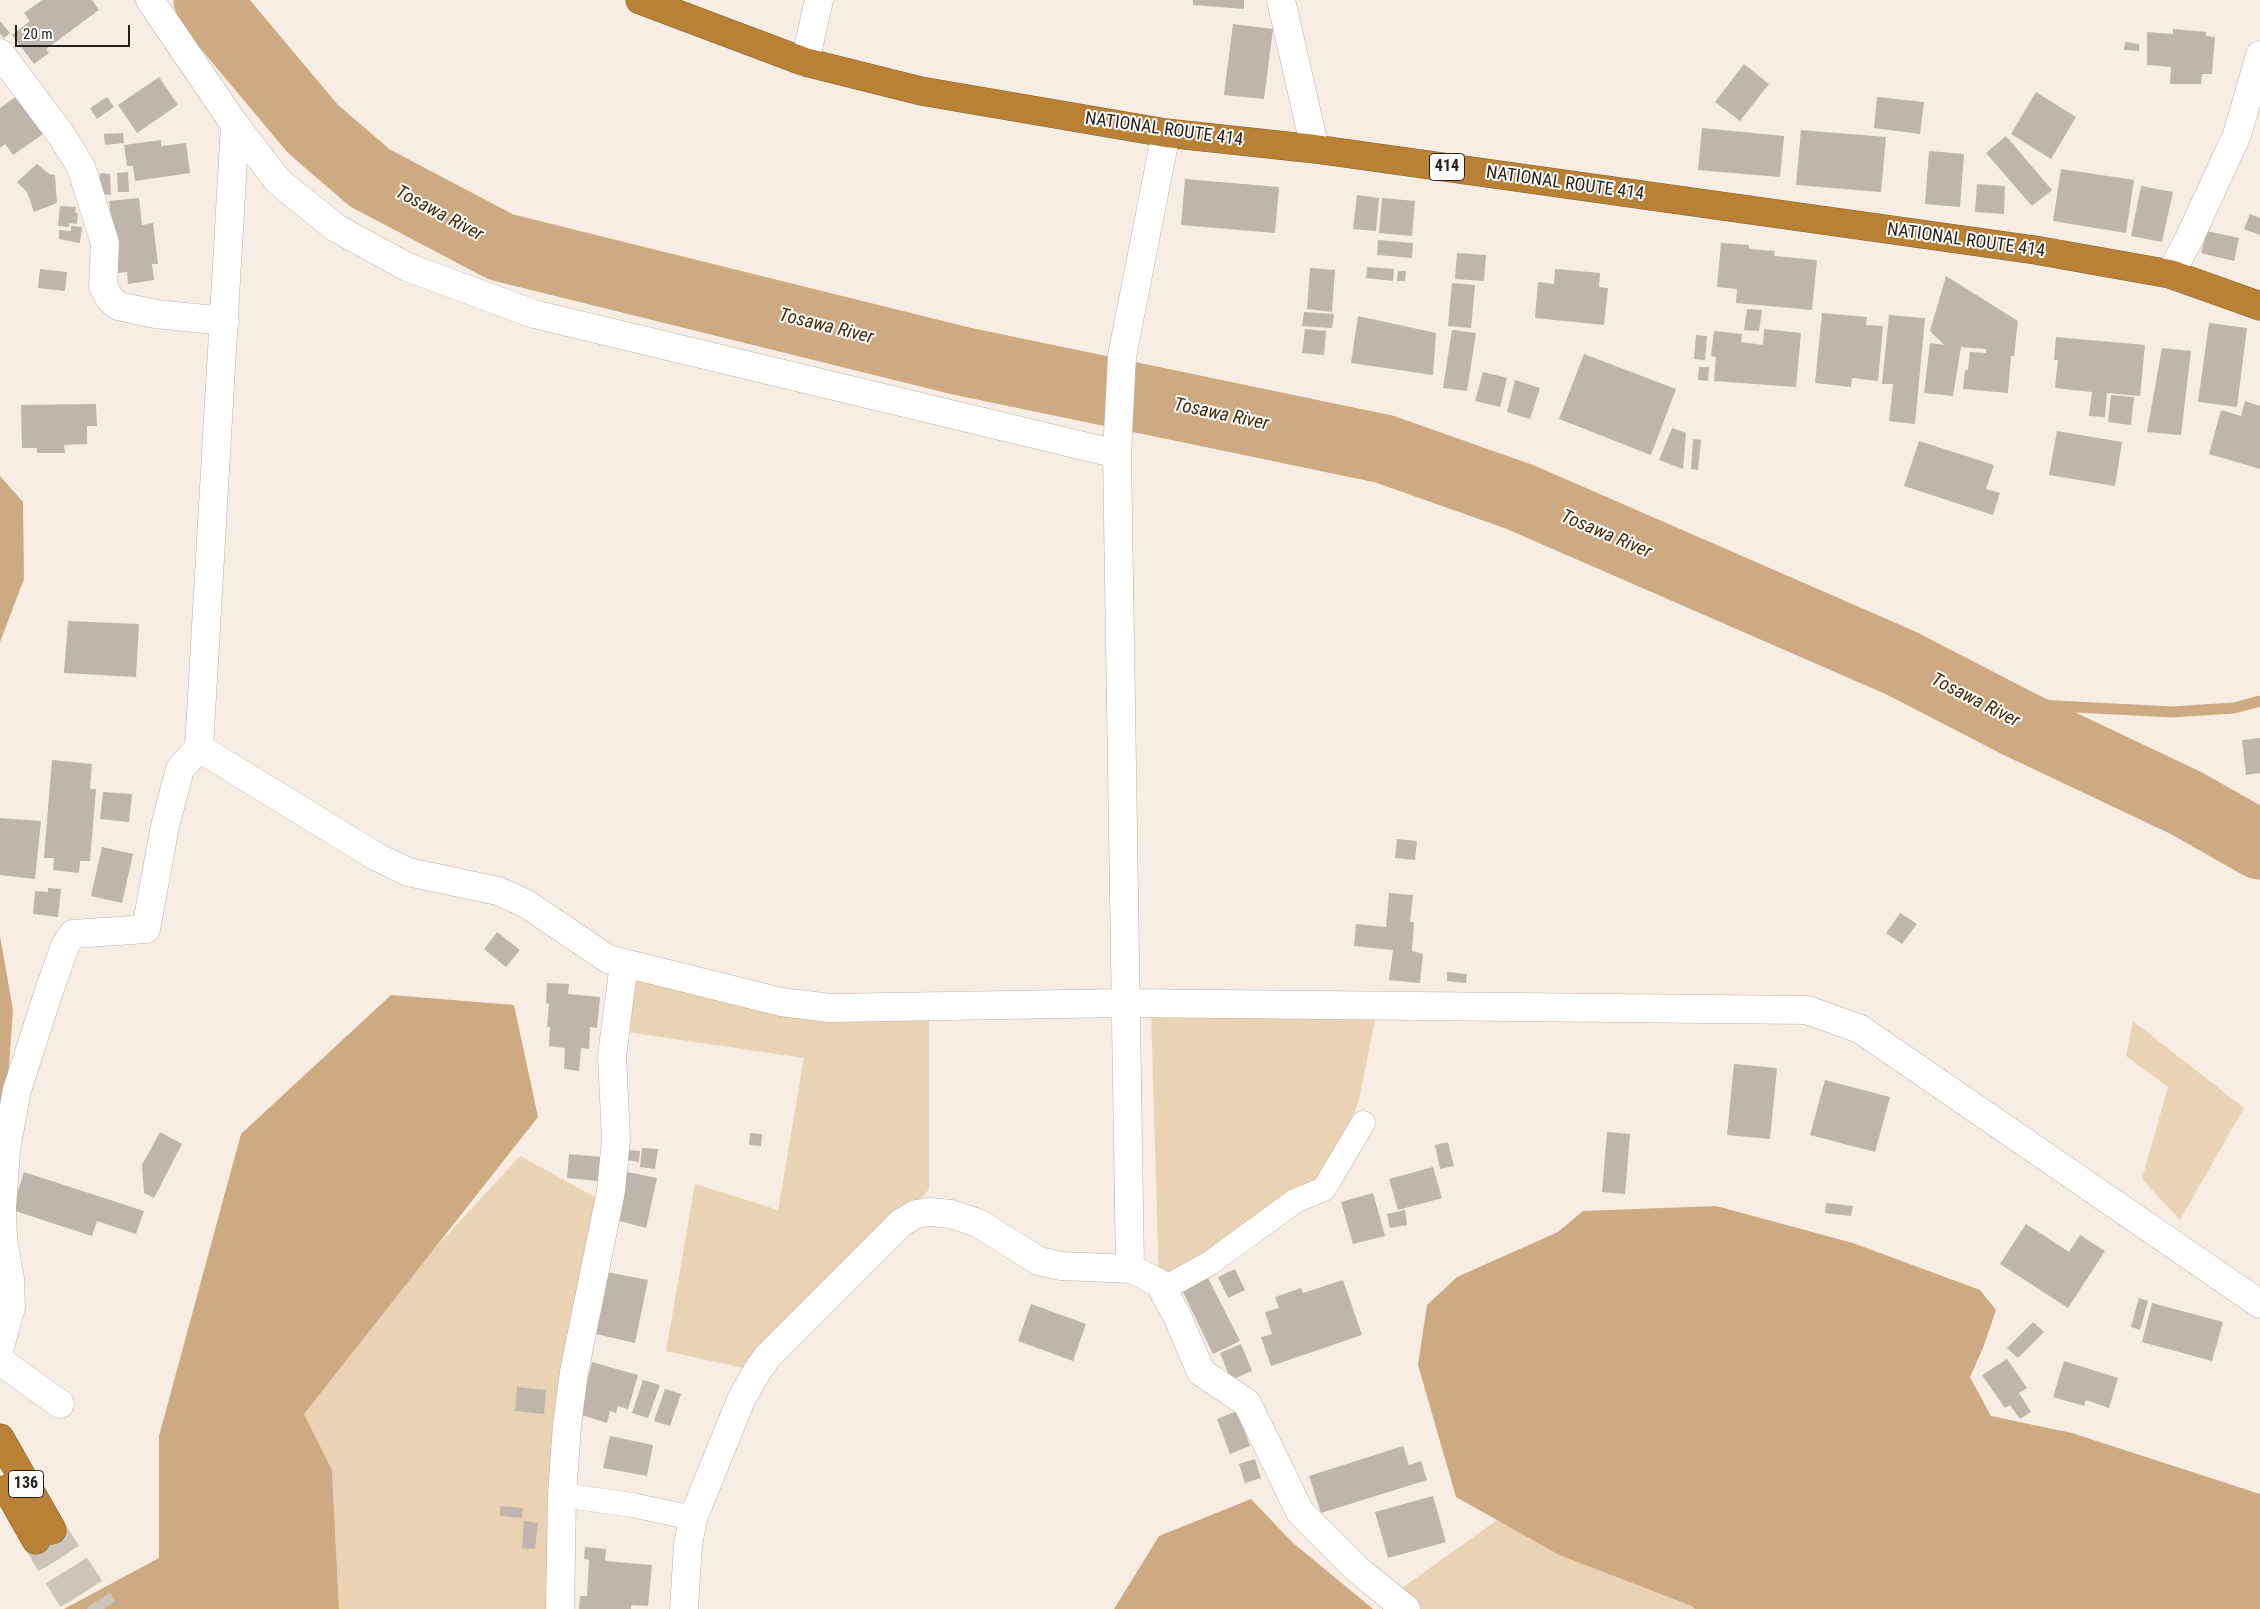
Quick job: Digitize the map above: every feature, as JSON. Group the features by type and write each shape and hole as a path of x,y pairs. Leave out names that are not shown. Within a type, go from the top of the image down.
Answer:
{"highway":[{"name":"NATIONAL ROUTE 414","path":"640,0 805,62 921,91 1166,133 1315,149 2035,250 2170,274 2260,306"},
{"name":"136","path":"0,1438 44,1535 0,1476"}],"street":[{"path":"150,0 235,125 278,181 336,228 407,267 534,314 1117,454"},
{"path":"805,62 819,0"},
{"path":"1281,0 1315,149"},
{"path":"0,53 62,136 81,167 105,243 103,286 110,298 118,306 156,314 225,321"},
{"path":"2170,274 2188,241 2237,135 2260,55"},
{"path":"0,1348 10,1308 10,1278 3,1240 2,1208 6,1149 17,1090 49,991 65,946 73,934 146,929 165,826 180,769 199,748 235,125"},
{"path":"1130,1268 1117,454 1122,356 1166,133"},
{"path":"199,748 377,857 408,872 498,891 525,903 608,959 781,1002 830,1008 1125,1003 1807,1010 1860,1029 2260,1304"},
{"path":"560,1609 562,1494 574,1372 610,1191 616,1139 612,1056 624,963"},
{"path":"684,1609 688,1545 693,1518 741,1400 767,1357 901,1223 916,1214 929,1212 964,1217 978,1223 1039,1261 1061,1266 1130,1268 1148,1275 1159,1283 1201,1372 1247,1404 1300,1512 1357,1568 1406,1609"},
{"path":"0,1361 60,1404"}],"lane":[{"path":"1163,1289 1210,1263 1295,1201 1324,1188 1363,1123"},
{"path":"562,1494 632,1505 693,1518"}],"shaded area":[{"path":"0,476 23,502 24,579 0,642"},
{"path":"0,936 13,1010 0,1192"},
{"path":"624,963 929,1019 929,1189 873,1253 748,1369 666,1351 695,1184 778,1210 804,1058 620,1031"},
{"path":"391,995 514,1005 538,1117 304,1414 332,1470 339,1609 64,1609 159,1558 159,1436 241,1134"},
{"path":"1378,1005 1359,1100 1327,1186 1159,1283 1151,1011"},
{"path":"2133,1021 2244,1108 2180,1220 2142,1179 2168,1087 2126,1056"},
{"path":"520,1156 608,1204 554,1609 339,1609 332,1470 296,1399"},
{"path":"1716,1206 1853,1243 1980,1290 1996,1310 1983,1348 1970,1377 1991,1416 2072,1433 2260,1494 2260,1609 1695,1609 1692,1606 1559,1555 1456,1497 1418,1365 1427,1305 1457,1277 1558,1232 1583,1211"},
{"path":"1251,1499 1292,1542 1373,1609 1114,1609 1159,1536"},
{"path":"1497,1520 1559,1555 1693,1606 1696,1609 1397,1609 1392,1595"}],"building":[{"path":"42,0 92,0 99,10 46,49 49,53 34,64 12,35 30,21 24,13"},
{"path":"1193,0 1244,0 1244,9 1193,5"},
{"path":"0,21 10,33 4,38 0,34"},
{"path":"1233,24 1273,29 1264,99 1224,95"},
{"path":"2173,29 2206,32 2206,36 2215,37 2212,74 2202,74 2201,84 2170,84 2171,67 2147,65 2147,32 2173,34"},
{"path":"2125,42 2139,44 2139,51 2124,50"},
{"path":"1744,64 1769,84 1740,121 1715,102"},
{"path":"159,77 178,105 137,133 118,105"},
{"path":"2036,92 2076,117 2051,159 2011,134"},
{"path":"20,94 46,132 13,155 5,144 0,148 0,108"},
{"path":"107,97 114,107 97,119 90,108"},
{"path":"1877,97 1924,102 1920,134 1874,128"},
{"path":"1702,128 1784,136 1780,177 1698,170"},
{"path":"1801,130 1886,137 1881,192 1796,185"},
{"path":"123,133 124,143 105,145 104,134"},
{"path":"2006,136 2052,190 2032,206 1986,153"},
{"path":"161,140 161,146 186,143 190,173 135,181 133,166 127,166 124,145"},
{"path":"1929,151 1964,154 1960,207 1925,204"},
{"path":"37,164 49,174 55,175 57,203 34,212 27,192 17,182"},
{"path":"2061,169 2134,180 2126,233 2053,221"},
{"path":"128,172 129,192 118,192 117,173"},
{"path":"100,173 110,174 111,195 98,194"},
{"path":"1185,179 1279,187 1275,233 1181,225"},
{"path":"1977,184 2005,186 2004,214 1975,212"},
{"path":"2141,186 2173,192 2162,242 2131,236"},
{"path":"1357,195 1379,198 1376,231 1353,229"},
{"path":"139,198 142,225 153,223 158,264 152,264 154,280 128,284 127,272 118,273 109,201"},
{"path":"1382,198 1415,201 1412,236 1379,233"},
{"path":"60,206 76,207 75,213 78,213 77,224 69,223 69,227 58,226"},
{"path":"2250,214 2260,218 2260,235 2244,229"},
{"path":"71,226 82,227 80,243 59,239 59,230 71,231"},
{"path":"2207,231 2239,238 2234,261 2201,253"},
{"path":"1378,240 1413,243 1412,258 1377,255"},
{"path":"1721,243 1749,245 1749,249 1775,251 1774,256 1817,260 1812,310 1736,303 1737,289 1717,287"},
{"path":"1457,253 1486,255 1484,281 1455,279"},
{"path":"1367,267 1394,269 1393,281 1366,278"},
{"path":"1310,268 1335,270 1332,312 1307,309"},
{"path":"40,269 67,272 65,291 38,288"},
{"path":"1555,269 1600,273 1599,287 1608,288 1604,325 1535,318 1538,282 1554,284"},
{"path":"1398,271 1406,271 1405,281 1397,281"},
{"path":"1946,276 2018,321 2014,356 2011,356 2008,393 1963,389 1965,370 1968,370 1970,352 1986,353 1986,349 1961,347 1953,396 1924,393 1930,343 1944,345 1930,331"},
{"path":"1452,283 1475,285 1471,328 1448,326"},
{"path":"1747,309 1762,310 1759,331 1744,330"},
{"path":"1304,312 1334,314 1332,328 1302,326"},
{"path":"1822,313 1867,317 1866,325 1883,326 1878,381 1852,378 1851,387 1815,383"},
{"path":"1889,315 1925,318 1915,424 1889,421 1893,384 1882,384"},
{"path":"1358,316 1436,333 1433,375 1351,363"},
{"path":"2209,323 2247,328 2237,407 2198,402"},
{"path":"1305,329 1326,331 1324,355 1302,353"},
{"path":"1764,329 1801,333 1796,387 1714,381 1716,357 1711,356 1714,331 1742,334 1741,342 1763,345"},
{"path":"1452,330 1476,333 1467,391 1443,388"},
{"path":"1696,335 1707,336 1705,360 1694,359"},
{"path":"2056,337 2145,345 2140,396 2107,393 2105,417 2089,416 2092,392 2055,388 2058,360 2054,360"},
{"path":"2162,348 2191,351 2181,435 2147,432"},
{"path":"1584,354 1676,389 1651,455 1559,419"},
{"path":"1699,367 1709,367 1708,381 1698,380"},
{"path":"1483,372 1507,378 1500,407 1475,401"},
{"path":"1515,380 1540,388 1530,419 1507,412"},
{"path":"2111,395 2134,397 2131,425 2108,422"},
{"path":"2245,401 2260,406 2260,469 2209,454 2221,410 2241,416"},
{"path":"96,404 97,426 87,426 87,444 64,445 65,453 37,453 37,448 22,448 21,405"},
{"path":"1672,428 1686,433 1683,469 1659,460"},
{"path":"2057,431 2122,442 2115,486 2049,475"},
{"path":"1693,439 1701,440 1698,470 1691,469"},
{"path":"1919,441 1994,465 1986,489 2000,493 1993,515 1904,486"},
{"path":"68,621 139,624 136,677 64,673"},
{"path":"2260,738 2260,773 2246,775 2242,740"},
{"path":"52,760 92,764 90,789 96,789 90,861 80,861 79,873 53,870 54,858 44,858"},
{"path":"103,792 132,794 129,822 100,819"},
{"path":"0,818 41,821 35,879 0,875"},
{"path":"1397,839 1417,841 1415,860 1395,858"},
{"path":"102,847 133,854 122,903 91,896"},
{"path":"48,888 61,889 58,917 33,914 35,891 48,892"},
{"path":"1389,893 1413,895 1410,922 1414,922 1412,951 1423,954 1420,983 1389,980 1393,950 1354,946 1356,924 1386,927"},
{"path":"1900,913 1917,924 1902,944 1886,933"},
{"path":"497,932 520,950 506,967 484,949"},
{"path":"1447,972 1467,974 1466,983 1447,981"},
{"path":"547,983 569,984 568,994 600,997 597,1028 590,1027 589,1049 581,1048 579,1071 564,1069 565,1048 549,1046 550,1027 547,1027 549,1004 546,1003"},
{"path":"1734,1064 1777,1068 1770,1139 1727,1135"},
{"path":"1825,1080 1890,1097 1875,1152 1810,1135"},
{"path":"160,1132 182,1144 154,1198 144,1193 142,1165"},
{"path":"1607,1132 1630,1134 1625,1194 1602,1192"},
{"path":"750,1133 762,1134 761,1146 749,1145"},
{"path":"1448,1142 1454,1166 1440,1169 1435,1145"},
{"path":"642,1148 658,1149 655,1169 640,1167"},
{"path":"629,1150 640,1151 639,1162 627,1160"},
{"path":"569,1154 601,1157 599,1181 567,1178"},
{"path":"1433,1167 1442,1198 1398,1210 1389,1179"},
{"path":"24,1172 144,1211 136,1234 97,1221 92,1236 12,1210"},
{"path":"627,1172 657,1178 646,1228 616,1220"},
{"path":"1373,1193 1385,1236 1353,1244 1341,1202"},
{"path":"1826,1203 1853,1206 1851,1216 1825,1213"},
{"path":"1405,1210 1407,1225 1390,1228 1387,1214"},
{"path":"2026,1224 2069,1252 2080,1235 2105,1251 2068,1308 2000,1264"},
{"path":"1235,1269 1245,1290 1228,1298 1218,1277"},
{"path":"606,1272 648,1280 635,1343 592,1333"},
{"path":"1208,1278 1240,1341 1213,1354 1182,1290"},
{"path":"1343,1280 1362,1335 1271,1366 1261,1337 1272,1334 1265,1312 1279,1308 1275,1297 1301,1288 1303,1293"},
{"path":"2139,1298 2148,1301 2140,1330 2131,1327"},
{"path":"2152,1303 2223,1322 2212,1361 2142,1342"},
{"path":"1031,1304 1086,1324 1073,1361 1018,1341"},
{"path":"2033,1322 2044,1332 2018,1358 2007,1348"},
{"path":"1241,1344 1252,1371 1231,1380 1220,1353"},
{"path":"2007,1359 2027,1388 2019,1393 2031,1412 2020,1419 2010,1405 2005,1408 1982,1375"},
{"path":"2064,1361 2118,1378 2109,1408 2086,1400 2084,1406 2053,1397"},
{"path":"592,1362 638,1375 628,1409 618,1406 616,1413 610,1411 607,1423 578,1414"},
{"path":"643,1380 660,1385 648,1418 632,1413"},
{"path":"517,1387 546,1390 544,1414 515,1411"},
{"path":"665,1389 681,1394 670,1426 654,1421"},
{"path":"1237,1411 1250,1446 1230,1454 1217,1419"},
{"path":"610,1436 653,1445 647,1476 603,1468"},
{"path":"1403,1446 1409,1465 1421,1461 1427,1480 1321,1513 1309,1476"},
{"path":"1255,1459 1261,1478 1245,1483 1239,1464"},
{"path":"1433,1496 1446,1542 1388,1558 1375,1512"},
{"path":"500,1506 523,1508 522,1518 500,1516"},
{"path":"524,1521 538,1523 535,1549 522,1548"},
{"path":"585,1547 606,1549 605,1561 652,1565 648,1606 631,1605 631,1609 579,1609 580,1596 587,1596 589,1560 584,1559"}],"waterway":[{"name":"Tosawa River","path":"208,0 220,18 313,129 370,178 501,247 961,361 1384,449 1520,497 1901,663 2019,724 2186,803 2260,845"},
{"path":"2001,715 2038,705 2172,712 2234,708 2260,701"}],"tunnel":[{"path":"52,1530 104,1609"},
{"path":"36,1540 78,1609"}]}
